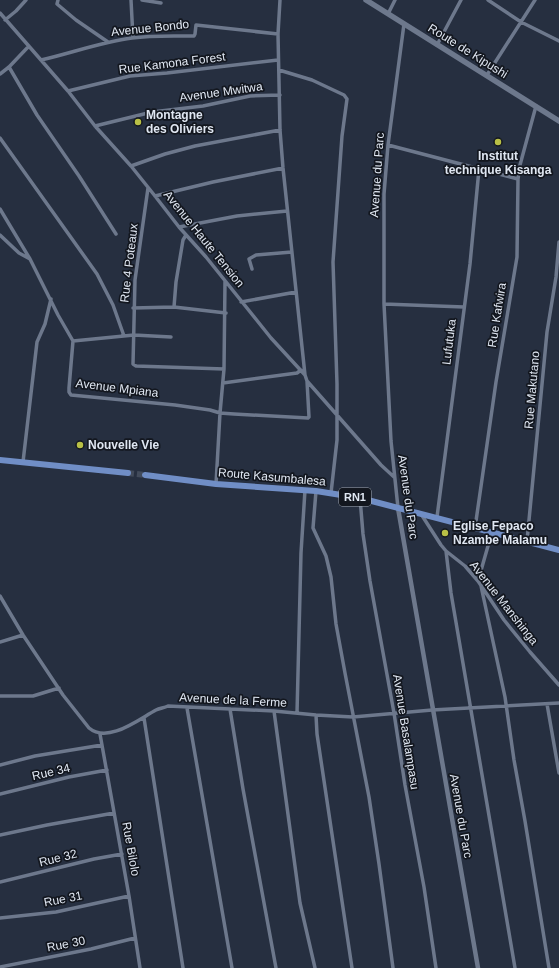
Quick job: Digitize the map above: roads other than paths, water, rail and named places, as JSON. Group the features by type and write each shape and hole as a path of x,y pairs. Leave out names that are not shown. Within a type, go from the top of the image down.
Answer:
{"highway":[{"path":"0,460 128,473"},
{"name":"Route Kasumbalesa","path":"145,475 216,484 316,491 360,498 559,550"}],"main road":[{"name":"Route de Kipushi","path":"366,0 559,121"}],"street":[{"path":"5,20 26,0"},
{"path":"58,0 56,4 108,42"},
{"path":"131,0 133,38"},
{"path":"142,0 161,3"},
{"path":"280,0 278,34 280,130 287,211 305,375"},
{"path":"388,14 395,0"},
{"path":"437,45 461,0"},
{"path":"488,0 521,22 559,41"},
{"path":"487,75 535,0"},
{"name":"Avenue Haute Tension","path":"0,13 68,91 95,126 131,166 179,227 206,257 271,338 301,370 307,381 336,412 381,465 394,477"},
{"name":"Avenue du Parc","path":"404,24 388,145 384,194 384,304 394,477 432,710 478,968"},
{"name":"Avenue Bondo","path":"41,60 68,54 108,42 133,38 194,36 196,25 278,34"},
{"path":"0,74 9,67 29,46"},
{"name":"Rue Kamona Forest","path":"68,91 130,76 167,74 278,60"},
{"path":"9,67 37,115 116,234"},
{"path":"279,70 312,80 344,95 347,99 342,136 333,262 337,384 337,440 331,493"},
{"name":"Avenue Mwitwa","path":"95,126 152,112 203,106 250,96 280,95"},
{"name":"Rue Kafwira","path":"475,528 496,382 517,257 518,179 525,142 536,106"},
{"path":"131,166 180,150 280,130"},
{"path":"0,138 97,274 113,304 124,336"},
{"path":"388,145 518,179"},
{"path":"156,196 212,182 283,168"},
{"name":"Lufutuka","path":"437,517 470,264 479,169"},
{"name":"Rue 4 Poteaux","path":"148,188 135,280 133,308 133,364 136,366 224,369"},
{"path":"0,209 30,259 58,315 73,341 134,335 170,337"},
{"path":"179,227 237,216 287,211"},
{"path":"0,235 19,253 30,259"},
{"path":"174,307 178,268 183,240 186,235"},
{"name":"Rue Makutano","path":"527,541 547,332 556,277 559,242"},
{"path":"252,269 249,263 249,259 251,257 256,255 292,252"},
{"path":"216,484 224,369 226,313 225,280"},
{"path":"242,302 296,292"},
{"path":"22,462 37,342 45,324 51,300"},
{"path":"384,304 464,307"},
{"path":"133,308 174,307 226,313"},
{"name":"Avenue Mpiana","path":"73,341 68,388 71,395 175,405 216,410 220,413 283,418 308,418 307,381"},
{"path":"223,383 296,373 301,370"},
{"path":"297,713 301,553 305,490"},
{"path":"316,491 313,528 326,556 331,577 336,624 354,717 379,864 393,968"},
{"name":"Avenue Basalampasu","path":"360,498 362,534 394,713 408,806 424,887 436,968"},
{"name":"Avenue Manshinga","path":"420,513 430,530 446,551 465,566 478,581 504,620 559,685"},
{"path":"478,581 492,532"},
{"path":"446,551 451,593 515,968"},
{"path":"481,586 506,707 548,968"},
{"path":"0,596 23,636 59,688 89,728 100,734"},
{"path":"0,642 23,636"},
{"path":"0,696 33,696 59,688"},
{"name":"Avenue de la Ferme","path":"100,734 126,728 158,709 168,706 274,711 354,717 432,710 559,703"},
{"path":"547,704 559,773"},
{"path":"187,708 232,968"},
{"path":"230,709 240,775 276,968"},
{"path":"274,711 300,903 315,968"},
{"path":"316,715 318,742 352,968"},
{"path":"144,718 183,968"},
{"name":"Rue Bilolo","path":"100,734 122,854 140,968"},
{"path":"0,765 35,756 102,745"},
{"name":"Rue 34","path":"0,794 69,777 106,770"},
{"path":"0,835 114,813"},
{"name":"Rue 32","path":"0,882 94,859 122,854"},
{"name":"Rue 31","path":"0,918 56,912 129,896"},
{"name":"Rue 30","path":"0,967 91,949 135,938"}],"tunnel":[{"path":"128,473 145,475"}],"place":[{"name":"Montagne des Oliviers","path":"138,122"},
{"name":"Institut technique Kisanga","path":"498,142"},
{"name":"Nouvelle Vie","path":"80,445"},
{"name":"Eglise Fepaco Nzambe Malamu","path":"445,533"}]}
